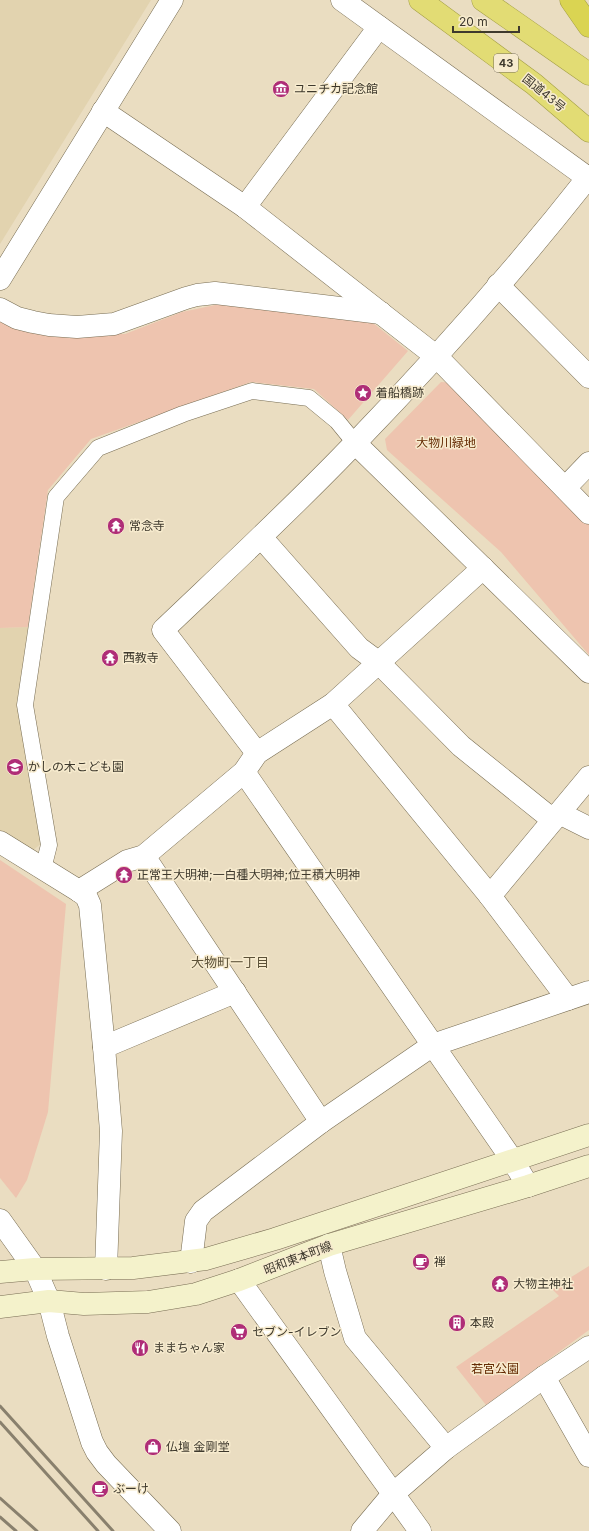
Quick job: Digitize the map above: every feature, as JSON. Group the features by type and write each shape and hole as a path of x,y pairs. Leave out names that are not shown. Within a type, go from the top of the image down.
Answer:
{"highway":[{"name":"国道43号","path":"420,0 534,84 589,131"},
{"path":"483,0 589,74"},
{"path":"570,0 589,26"}],"main road":[{"name":"昭和東本町線","path":"0,1272 35,1269 133,1268 206,1259 276,1239 589,1135"},
{"name":"昭和東本町線","path":"0,1307 49,1301 84,1304 148,1302 196,1294 239,1280 329,1245 528,1186 589,1166"}],"street":[{"path":"0,279 172,0"},
{"path":"257,753 163,630 261,537 355,443 437,357 588,177 342,0"},
{"path":"245,207 380,27"},
{"path":"103,111 245,207 437,357 589,513"},
{"path":"498,285 589,377"},
{"path":"0,309 17,318 33,322 77,327 114,324 186,298 215,293 381,313"},
{"path":"43,869 49,845 25,705 56,497 98,448 183,414 252,391 309,398 337,421 355,443 589,672"},
{"path":"565,488 589,463"},
{"path":"261,537 359,648 378,662 461,746 556,816 589,828"},
{"path":"79,891 127,861 144,856 244,772 257,753 333,704 482,568"},
{"path":"333,704 490,896 568,999"},
{"path":"244,772 513,1161 528,1186"},
{"path":"490,896 589,777"},
{"path":"0,842 79,891 86,896 90,905 111,1132 106,1269"},
{"path":"144,856 321,1122"},
{"path":"104,1047 235,992"},
{"path":"191,1262 196,1221 200,1215 321,1122 433,1045 589,992"},
{"path":"0,1220 35,1269 49,1301 58,1336 92,1442 106,1464 170,1531"},
{"path":"329,1245 335,1271 355,1338 446,1448"},
{"path":"239,1280 420,1531"},
{"path":"362,1531 393,1494 446,1448 544,1377 589,1347"},
{"path":"544,1377 589,1456"}],"shaded area":[{"path":"0,0 151,0 0,244"},
{"name":"かしの木こども園","path":"28,627 17,702 43,842 31,852 0,832 0,628"}],"green space":[{"path":"220,304 368,319 408,351 348,420 314,389 251,382 91,439 48,490 28,627 0,628 0,322 27,330 77,335 125,334 182,312"},
{"name":"大物川緑地","path":"441,382 452,383 589,525 589,655 501,552 387,450 385,439"},
{"path":"0,860 66,904 48,1112 27,1180 16,1198 0,1178"},
{"name":"若宮公園","path":"589,1266 589,1330 486,1405 456,1367 559,1296 552,1289"}],"railway":[{"path":"0,1406 113,1531"},
{"path":"0,1422 98,1531"},
{"path":"0,1498 37,1531"},
{"path":"0,1517 16,1531"}],"place":[{"name":"ユニチカ記念館","path":"281,89"},
{"name":"着船橋跡","path":"363,393"},
{"name":"常念寺","path":"116,526"},
{"name":"西教寺","path":"110,658"},
{"name":"かしの木こども園","path":"15,767"},
{"name":"正常王大明神;一白種大明神;位王積大明神","path":"124,875"},
{"name":"禅","path":"421,1262"},
{"name":"大物主神社","path":"500,1284"},
{"name":"本殿","path":"457,1323"},
{"name":"セブン-イレブン","path":"239,1332"},
{"name":"ままちゃん家","path":"140,1348"},
{"name":"仏壇 金剛堂","path":"153,1447"},
{"name":"ぶーけ","path":"100,1489"}],"district":[{"name":"大物町一丁目","path":"230,962"}]}
